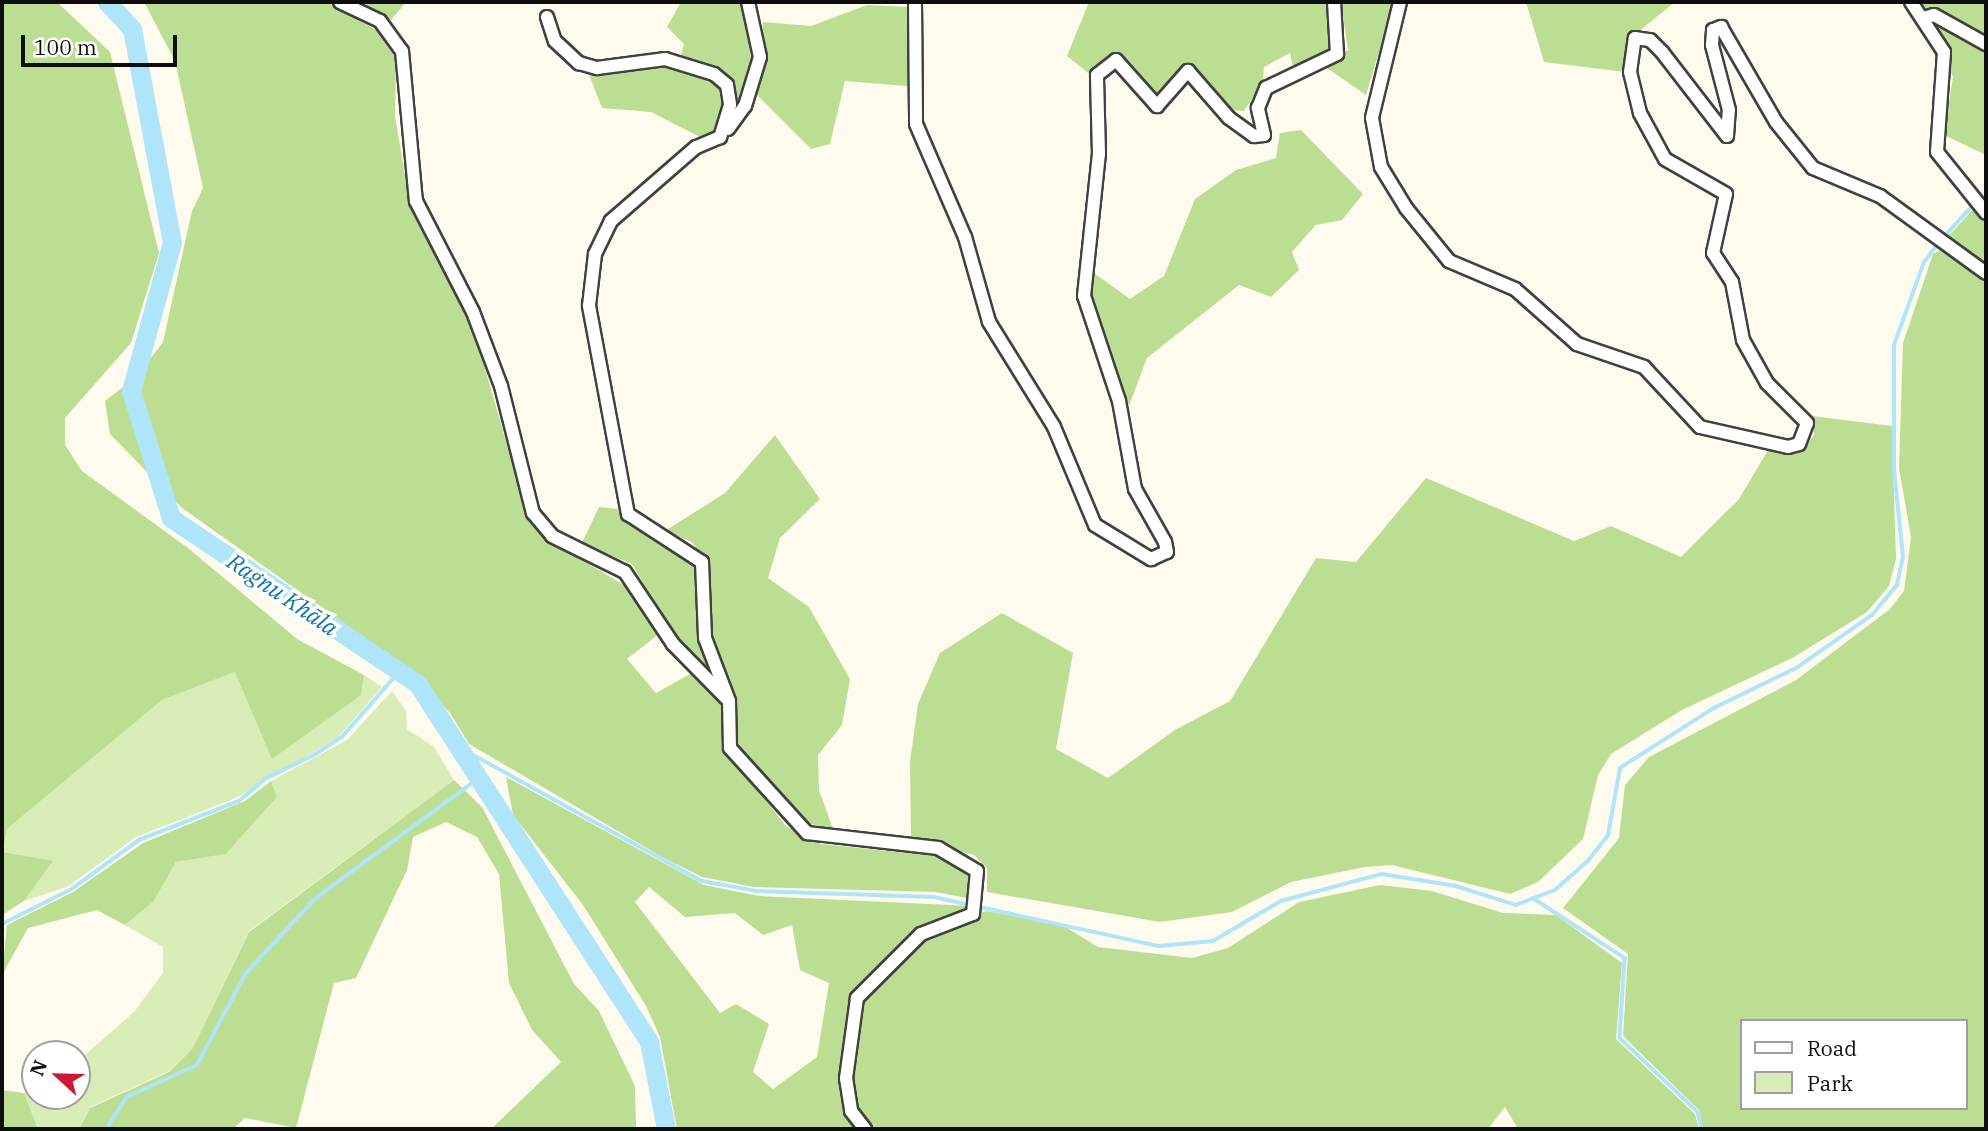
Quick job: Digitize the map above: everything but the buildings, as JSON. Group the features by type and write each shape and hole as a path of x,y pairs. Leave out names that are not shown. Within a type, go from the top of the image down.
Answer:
{"street":[{"path":"340,2 380,21 402,51 416,201 474,312 501,386 533,513 552,536 625,572 679,651 729,701"},
{"path":"748,2 760,57 745,106 720,136 696,147 611,221 595,254 589,306 624,504 637,521 702,562 705,638 729,701 730,748 795,826 837,839 938,848 977,871 973,914 921,934 857,998 846,1079 851,1111 864,1129"},
{"path":"915,2 916,124 965,237 989,322 1054,427 1095,524 1151,559 1167,552 1165,542 1135,489 1119,401 1084,296 1099,153 1097,75 1116,60 1157,106 1188,71 1229,118 1254,136 1264,135 1258,108 1266,88 1337,54 1334,2"},
{"path":"1399,2 1372,118 1381,167 1406,208 1449,261 1515,289 1577,344 1644,367 1700,428 1788,447 1799,444 1807,423 1767,383 1743,340 1732,282 1713,253 1726,194 1665,159 1640,113 1630,72 1635,38 1650,40 1662,52 1727,136 1729,110 1712,45 1713,30 1721,27 1776,122 1813,168 1880,196 1986,273"},
{"path":"1911,2 1939,37 1947,70 1937,152 1986,212"},
{"path":"1924,18 1934,15 1965,38 1986,44"},
{"path":"547,17 555,41 579,63 597,68 665,59 714,74 727,85 730,105 720,136"}],"green space":[{"path":"2,2 57,2 110,52 159,253 131,343 65,418 65,445 82,471 188,548 297,639 364,675 361,695 272,759 235,672 162,700 7,829 3,852 53,861 24,901 2,915"},
{"path":"144,2 327,2 376,30 396,59 395,116 410,205 471,320 529,521 542,536 632,590 660,633 627,659 656,693 692,673 713,691 724,703 728,754 786,826 821,844 947,857 972,878 972,899 935,892 754,887 702,877 662,857 469,744 450,713 403,665 182,508 110,434 105,401 137,376 163,342 192,211 203,188 175,61"},
{"path":"361,2 406,2 391,20"},
{"path":"681,2 743,2 752,64 738,108 731,83 718,70 680,59 684,44 667,27"},
{"path":"1089,2 1330,2 1333,51 1293,67 1290,53 1264,67 1263,81 1244,111 1228,110 1190,67 1180,68 1160,102 1118,57 1109,54 1092,76 1067,56"},
{"path":"1341,2 1394,2 1366,95 1324,66 1348,50"},
{"path":"1526,2 1675,2 1632,37 1625,72 1544,62"},
{"path":"1917,2 1986,2 1986,35 1964,32"},
{"path":"867,5 910,7 907,86 845,81 830,144 811,149 757,95 763,22 811,26"},
{"path":"1936,18 1967,43 1986,48 1986,155 1944,135 1953,77 1931,21"},
{"path":"648,64 692,72 724,89 720,128 702,138 651,112 602,108 588,72"},
{"path":"1301,130 1363,194 1342,220 1316,225 1292,252 1299,270 1271,297 1239,285 1147,358 1129,406 1091,296 1091,271 1130,299 1164,276 1195,199 1236,170 1276,158 1280,133"},
{"path":"1976,206 1986,218 1986,268 1945,240"},
{"path":"1944,248 1986,277 1986,1129 1703,1129 1699,1110 1623,1036 1628,954 1563,908 1619,838 1625,785 1649,757 1796,680 1890,609 1904,591 1911,537 1899,468 1903,343 1933,254"},
{"path":"1812,416 1892,426 1896,559 1889,586 1867,612 1794,657 1682,710 1611,754 1598,775 1583,839 1538,882 1510,894 1392,865 1365,867 1291,882 1232,912 1160,922 987,892 987,868 974,855 911,839 910,762 918,704 940,653 1002,613 1073,653 1056,749 1108,778 1175,730 1230,701 1316,558 1356,562 1426,478 1574,541 1611,526 1681,557 1739,499 1770,447 1806,447 1814,435"},
{"path":"775,435 820,499 780,538 768,578 809,607 850,679 842,725 818,755 819,790 834,832 798,819 734,745 733,696 713,642 709,566 692,542 665,531 725,493"},
{"path":"599,507 618,509 646,535 685,552 694,564 697,627 721,686 676,640 632,564 582,543"},
{"path":"235,672 361,695 364,675 382,687 338,737 309,755 236,798 136,837 67,887 24,901 52,862 3,852 7,829 162,700"},
{"path":"392,691 406,711 407,729 434,747 454,780 249,931 193,1048 169,1071 91,1107 91,1050 134,1012 163,973 163,947 125,925 154,901 176,862 226,854 277,797 271,781 347,740"},
{"path":"506,777 704,885 759,896 972,906 919,931 853,997 847,1113 859,1129 677,1129 660,1037 646,1006 583,905 513,815","holes":["649,887 685,917 735,913 763,935 792,925 800,970 829,983 817,1057 773,1089 753,1072 769,1024 736,1004 720,1013 635,902"]},
{"path":"454,780 482,807 574,984 599,1011 635,1086 636,1129 491,1129 561,1062 532,1030 509,983 499,874 477,837 446,822 413,837 407,870 356,978 334,983 296,1128 245,1118 233,1129 79,1129 91,1108 169,1072 193,1048 249,932"},
{"path":"271,781 277,797 226,854 176,862 154,901 125,925 97,910 28,928 2,975 7,925 73,892 143,843 245,801"},
{"path":"1380,885 1432,891 1503,913 1556,915 1622,963 1616,1039 1695,1114 1699,1129 1518,1129 1505,1107 1488,1129 875,1129 857,1110 852,1067 864,996 930,933 986,911 1059,923 1098,947 1192,958 1228,948 1299,902"},
{"path":"2,1090 21,1093 21,1110 31,1110 38,1129 2,1129"},
{"path":"31,1110 88,1110 79,1129 38,1129"}],"waterway":[{"name":"Ragnu Khāla","path":"107,2 132,29 172,242 131,391 171,518 417,683 649,1042 666,1129"},
{"path":"1944,237 1974,204"},
{"path":"459,747 702,881 757,891 934,897 1159,946 1213,941 1281,901 1382,874 1456,886 1516,905 1555,890 1588,861 1608,835 1620,768 1714,708 1798,667 1872,615 1897,585 1903,557 1894,470 1894,345 1924,262 1939,243"},
{"path":"2,924 72,889 139,840 239,801 265,779 314,755 342,737 399,672"},
{"path":"106,1129 127,1097 197,1065 246,973 316,898 479,778"},
{"path":"1533,898 1625,958 1620,1038 1698,1112 1702,1129"}]}
